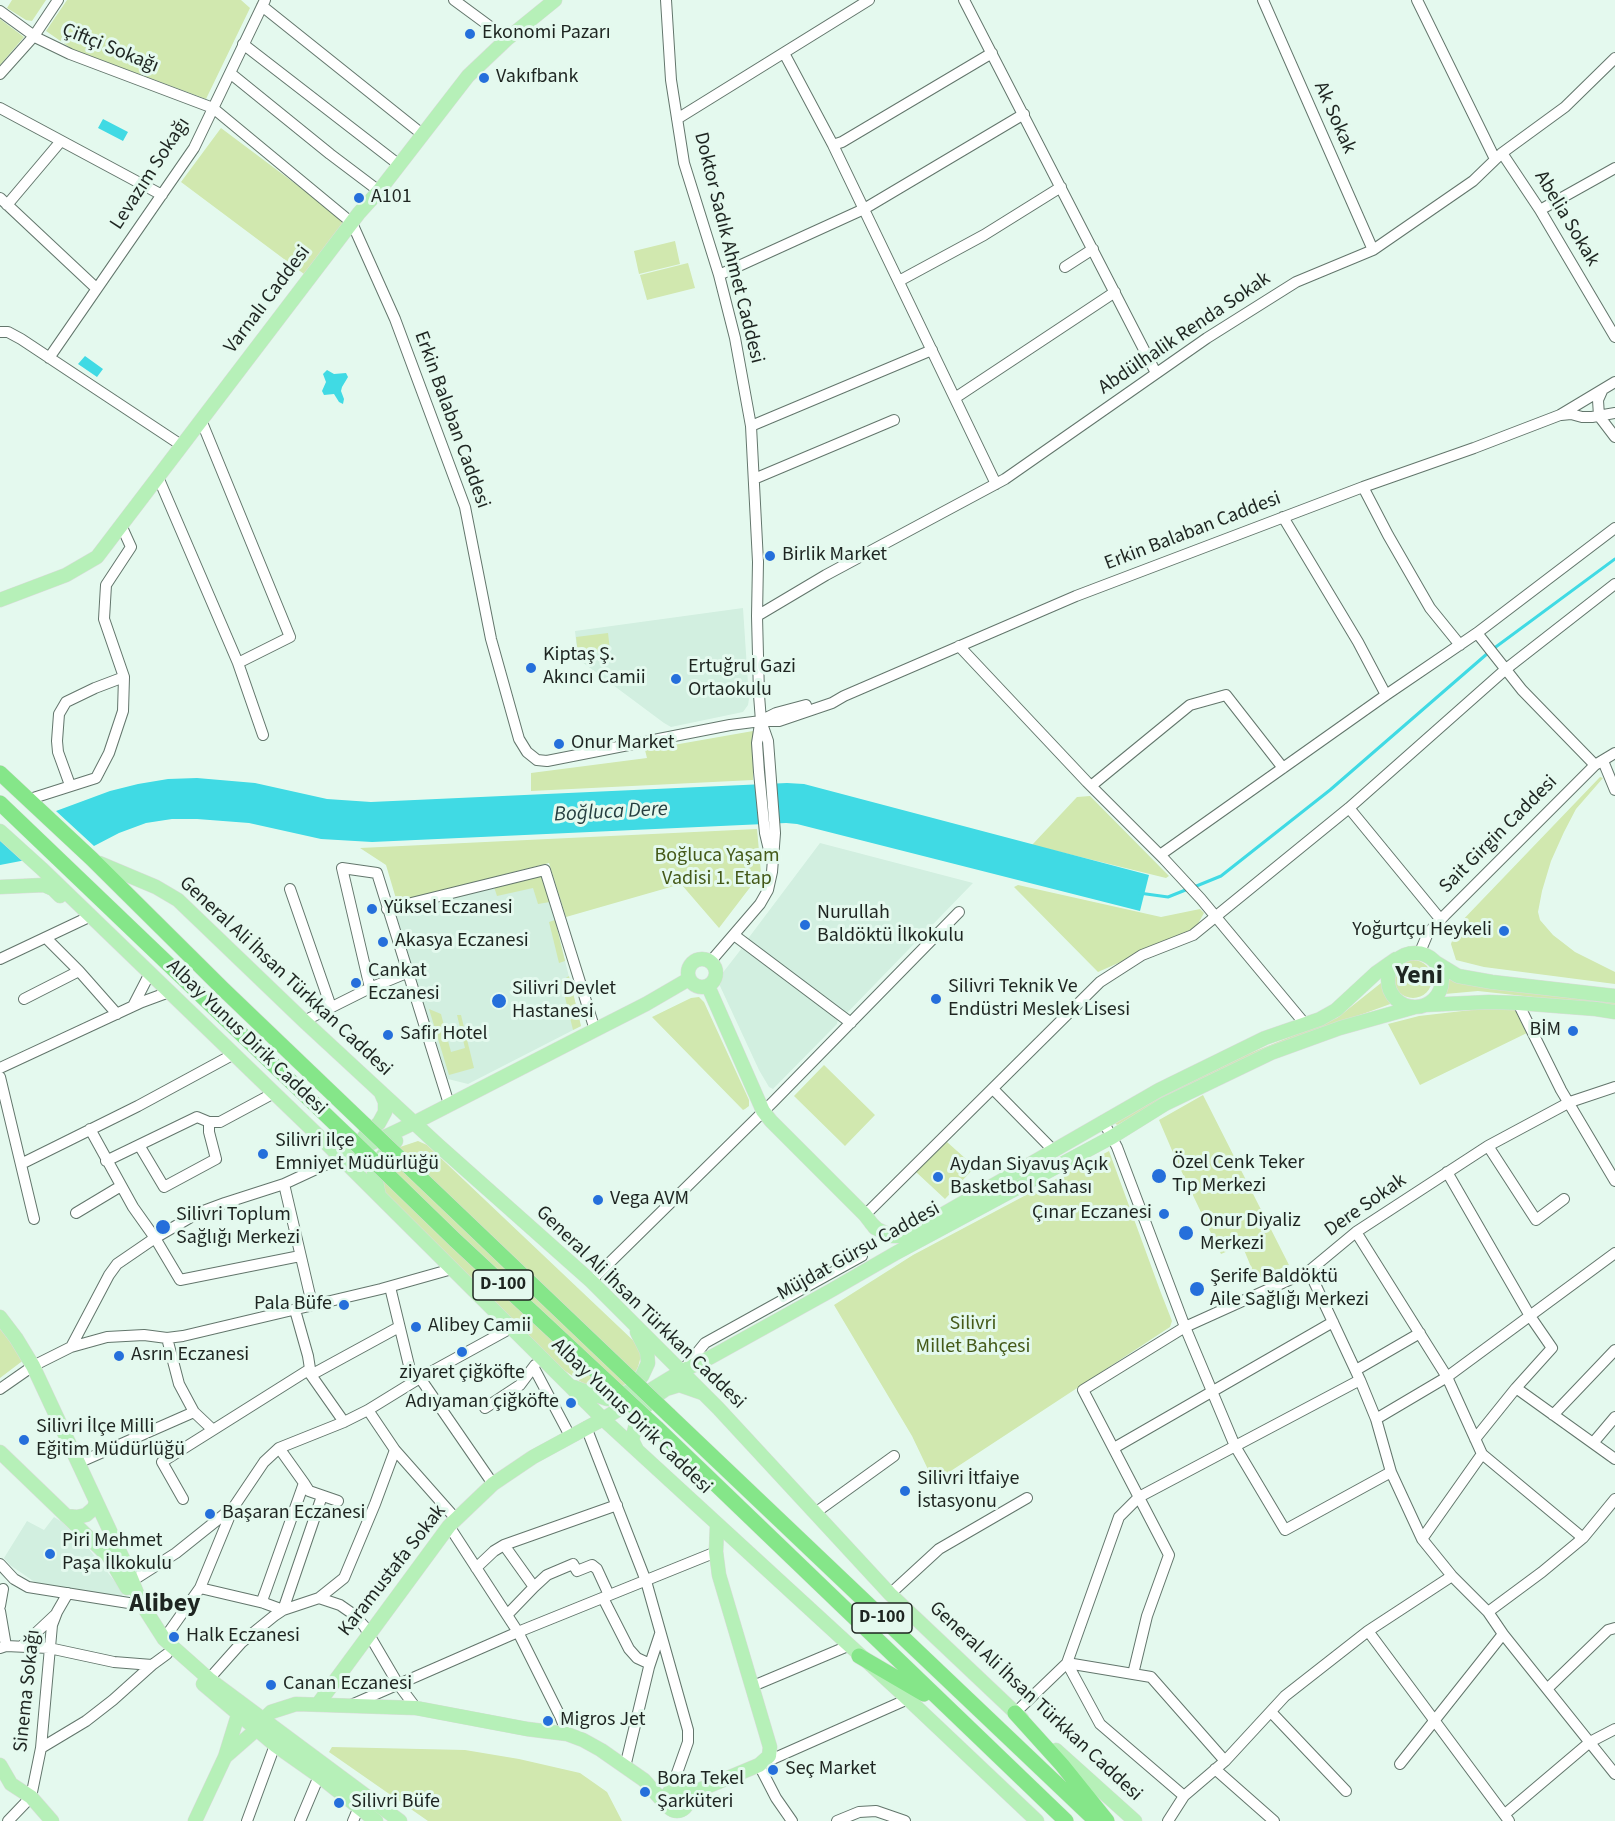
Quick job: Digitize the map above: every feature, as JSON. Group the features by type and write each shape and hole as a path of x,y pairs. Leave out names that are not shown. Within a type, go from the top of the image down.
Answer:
{"highway":[{"name":"D-100","path":"0,773 365,1125 1096,1821"},
{"name":"D-100","path":"0,803 1066,1821"},
{"path":"854,1651 950,1710"},
{"path":"1015,1713 1062,1765 1107,1821"}],"main road":[{"name":"Varnalı Caddesi","path":"0,600 66,575 97,557 352,223 468,76 507,39 555,0"},
{"name":"Albay Yunus Dirik Caddesi","path":"0,831 326,1143 511,1328 537,1363 566,1383 717,1526 908,1699 1037,1821"},
{"name":"General Ali İhsan Türkkan Caddesi","path":"87,855 156,887 178,900 414,1123 591,1281 704,1394 890,1594 1015,1713 1135,1821"},
{"path":"27,885 42,875 38,865"},
{"path":"0,887 49,886 69,905 91,916"},
{"path":"1436,962 1440,969 1442,986 1432,1001 1420,1006 1406,1006 1391,994 1387,985 1390,966 1403,954 1420,952 1428,956 1458,976 1615,996"},
{"path":"703,958 711,961 716,974 715,979 708,986 697,986 689,979 687,970 694,960 703,958"},
{"name":"Müjdat Gürsu Caddesi","path":"868,1219 877,1228 892,1236 905,1236 1159,1090 1265,1038 1320,1019 1336,1010 1376,973 1396,959"},
{"path":"340,1158 414,1123 646,1004 689,979"},
{"path":"708,986 763,1111 868,1219 884,1241 905,1248"},
{"name":"Müjdat Gürsu Caddesi","path":"603,1419 682,1371 1112,1137 1165,1104 1271,1053 1340,1028 1420,1006 1489,1002 1615,1012"},
{"path":"326,1143 351,1146 367,1135 379,1123 385,1112 386,1102 381,1092"},
{"path":"438,1145 434,1131 436,1119 448,1104"},
{"path":"379,1196 375,1172 380,1159 391,1144 402,1136 415,1133 438,1145"},
{"path":"0,1317 33,1366 124,1561 138,1604 164,1639 260,1724 400,1821"},
{"path":"566,1383 607,1399 632,1390 648,1363 647,1352 632,1322"},
{"path":"638,1452 632,1440 637,1420 644,1408 656,1396 666,1389 679,1385 704,1394"},
{"name":"Karamustafa Sokak","path":"318,1704 452,1522 493,1484 533,1456 603,1419"},
{"path":"0,1452 109,1557 167,1654 238,1715 260,1724 275,1744 376,1821"},
{"path":"66,1516 86,1515 94,1508 96,1502"},
{"path":"89,1538 89,1527 92,1523 97,1521 107,1524"},
{"path":"687,1795 759,1765 769,1756 770,1747 719,1575 716,1552 717,1526"},
{"path":"225,1756 271,1712 296,1704 416,1708 527,1729 567,1734 583,1740 602,1750 644,1780 671,1790 682,1790 687,1795 688,1803 680,1811 667,1812"},
{"path":"195,1821 225,1756 238,1715"},
{"path":"0,1765 11,1784 31,1797 52,1821"},
{"path":"644,1780 667,1812"},
{"path":"667,1812 665,1798 671,1790"}],"street":[{"path":"0,74 33,36 58,0"},
{"path":"454,0 507,39"},
{"name":"Doktor Sadık Ahmet Caddesi","path":"666,0 671,80 684,163 719,274 735,338 751,426 758,562 757,616 761,721 768,741 765,773 772,872 768,890 760,904 734,935"},
{"path":"677,118 869,0"},
{"path":"964,0 1156,373"},
{"name":"Ak Sokak","path":"1263,0 1373,250"},
{"name":"Abelia Sokak","path":"1418,0 1498,156 1540,210 1615,337"},
{"path":"260,3 422,134"},
{"name":"Levazım Sokağı","path":"49,358 194,148 260,3"},
{"name":"Çiftçi Sokağı","path":"0,11 33,36 70,54 213,108"},
{"path":"243,44 398,164"},
{"path":"784,53 833,145 996,484"},
{"path":"833,145 843,142 992,53"},
{"name":"Abdülhalik Renda Sokak","path":"757,616 826,575 996,484 1207,338 1296,282 1373,250 1473,181 1498,156 1565,107 1615,58"},
{"path":"230,73 379,191"},
{"path":"0,108 162,195"},
{"name":"Erkin Balaban Caddesi","path":"213,108 352,223 395,319 465,507 491,639 519,739 527,752 537,760 547,761 761,721 776,713 844,696 1076,596 1363,486 1474,448 1560,415 1615,382"},
{"path":"719,274 864,209 1024,114"},
{"path":"61,141 3,201 96,288"},
{"path":"1540,210 1615,168"},
{"path":"899,281 984,235 1061,187"},
{"path":"1065,267 1093,249"},
{"path":"955,398 1115,292"},
{"path":"0,332 8,332 21,339 181,445"},
{"path":"751,426 932,350"},
{"path":"1604,389 1598,400 1599,416 1615,439"},
{"name":"Erkin Balaban Caddesi","path":"1560,415 1571,414 1582,417 1615,412"},
{"path":"1582,417 1615,439"},
{"path":"201,420 290,637 238,663"},
{"path":"754,479 894,420"},
{"path":"158,477 238,663 263,735"},
{"path":"1363,486 1430,608 1460,645"},
{"path":"1283,517 1359,642 1386,695"},
{"path":"27,800 96,778 109,753 123,711 124,677 104,619 106,585 131,547 121,525"},
{"path":"1161,855 1477,633 1615,528"},
{"path":"868,1219 1100,982 1142,955 1193,935 1349,808 1506,669 1615,584"},
{"path":"1477,633 1522,690 1599,763 1615,790"},
{"path":"959,646 1091,786 1161,855 1201,899 1305,1024"},
{"path":"70,785 58,752 59,714 66,702 124,677"},
{"path":"1091,786 1190,705 1226,695 1283,768"},
{"name":"Sait Girgin Caddesi","path":"1420,952 1428,933 1599,763 1615,753"},
{"path":"1349,808 1441,920"},
{"path":"370,988 342,868 377,873 448,1104"},
{"path":"387,909 545,870 595,1030"},
{"path":"290,889 331,1007"},
{"path":"591,1281 851,1023 958,912"},
{"path":"0,959 91,916"},
{"path":"711,961 734,935 851,1023"},
{"path":"46,938 117,1014"},
{"path":"24,999 79,971"},
{"path":"304,1021 370,988 409,972"},
{"path":"133,1006 150,973"},
{"path":"0,1068 133,1006 169,992"},
{"path":"1518,1003 1561,1090 1615,1181"},
{"path":"21,1164 138,1106 234,1054"},
{"path":"0,1077 34,1219"},
{"name":"Dere Sokak","path":"1133,1674 1147,1616 1170,1555 1083,1390 1185,1327 1309,1271 1356,1232 1488,1146 1570,1102 1615,1088"},
{"path":"993,1089 1054,1151"},
{"path":"106,1161 197,1117 208,1122 220,1122 274,1093"},
{"path":"1103,1121 1112,1137 1185,1327 1235,1446 1285,1530 1391,1472"},
{"path":"139,1145 164,1187 216,1159 208,1122"},
{"path":"90,1130 133,1207 180,1280 300,1256"},
{"path":"1488,1146 1536,1220 1564,1199"},
{"path":"71,1347 117,1264 198,1213 284,1184 340,1158"},
{"path":"1447,1172 1530,1316 1552,1348 1475,1439"},
{"path":"284,1184 312,1304"},
{"path":"76,1213 121,1186"},
{"path":"1356,1232 1447,1377 1482,1454 1583,1538"},
{"path":"1376,1419 1447,1377 1615,1253"},
{"path":"682,1371 705,1343 862,1256"},
{"path":"0,1389 33,1366 71,1347 107,1337 144,1335 167,1338 296,1310 452,1269"},
{"path":"1309,1271 1358,1375 1376,1419 1391,1472 1422,1539 1452,1576 1488,1612 1615,1774"},
{"path":"390,1287 399,1327 416,1380 493,1484"},
{"path":"296,1310 310,1372 344,1422"},
{"path":"1114,1448 1333,1322"},
{"path":"183,1499 162,1462 310,1372 399,1327"},
{"path":"164,1639 200,1588 233,1508 264,1462 279,1448 368,1410 416,1380 511,1328"},
{"path":"1015,1713 1067,1664 1119,1517 1139,1497 1235,1446 1358,1375 1419,1333"},
{"path":"167,1338 180,1384 194,1412 213,1430"},
{"path":"1553,1415 1615,1350"},
{"path":"485,1408 520,1384 537,1363 570,1436"},
{"path":"1516,1388 1615,1459"},
{"path":"368,1410 395,1450 452,1522 476,1568 518,1632 567,1734"},
{"path":"78,1462 194,1412"},
{"path":"1593,1443 1615,1417"},
{"path":"586,1427 646,1581 688,1730 688,1742 671,1790"},
{"path":"279,1448 309,1491 338,1501"},
{"path":"209,1679 242,1642 283,1610 318,1598 344,1578 395,1450"},
{"path":"1422,1539 1482,1454"},
{"path":"815,1513 894,1456"},
{"path":"264,1603 266,1590 304,1483"},
{"path":"283,1610 322,1496"},
{"path":"890,1594 939,1549 1027,1498"},
{"path":"1488,1612 1583,1538 1615,1499"},
{"path":"476,1568 504,1545 617,1505"},
{"path":"132,1581 176,1553 233,1508"},
{"path":"504,1545 534,1587"},
{"path":"347,1706 518,1632 716,1552"},
{"path":"0,1564 14,1579 28,1587 138,1604"},
{"path":"507,1615 547,1575 573,1564 577,1571 591,1565 597,1569 606,1597 629,1649 637,1658 650,1664"},
{"path":"1168,1821 1184,1796 1225,1761 1285,1696 1368,1631 1452,1576"},
{"path":"14,1579 1,1589 3,1647 49,1648 114,1662 152,1665"},
{"path":"200,1588 264,1603 283,1610"},
{"name":"Sinema Sokağı","path":"31,1797 41,1748 52,1625 68,1593"},
{"path":"318,1598 340,1605 364,1626 398,1684 416,1708"},
{"path":"22,1646 57,1612"},
{"path":"1548,1688 1608,1630 1615,1628"},
{"path":"1368,1631 1507,1818 1590,1742 1615,1729"},
{"path":"625,1767 650,1664 660,1633"},
{"path":"1400,1764 1503,1634"},
{"path":"753,1686 854,1651"},
{"path":"41,1748 86,1721 167,1654"},
{"path":"1067,1664 1151,1677 1225,1761"},
{"path":"1067,1664 1100,1724 1184,1796"},
{"path":"792,1821 776,1798 759,1765 908,1699"},
{"path":"1271,1712 1346,1791"},
{"path":"247,1821 275,1744"},
{"path":"1215,1769 1274,1821"},
{"path":"300,1821 319,1776"},
{"path":"8,1821 31,1797"},
{"path":"353,1821 359,1807"},
{"path":"837,1821 859,1812 876,1811 905,1821"}],"shaded area":[{"name":"Ertuğrul Gazi Ortaokulu","path":"743,608 749,699 743,712 671,727 578,659 575,631"},
{"path":"820,843 973,883 846,1014 747,940"},
{"name":"Silivri Devlet Hastanesi","path":"544,875 581,1026 468,1084 448,1079 394,912"},
{"path":"742,948 838,1019 837,1024 773,1089 769,1087 759,1070 720,986 721,975"},
{"name":"Piri Mehmet Paşa İlkokulu","path":"54,1517 89,1549 124,1593 119,1599 39,1585 10,1565 4,1558 27,1521 44,1530"}],"green space":[{"path":"12,0 46,0 32,21 26,20 7,8"},
{"path":"67,0 241,0 250,8 206,99 72,49 46,31"},
{"path":"0,19 24,37 0,65"},
{"path":"221,128 345,221 304,274 181,182"},
{"path":"675,241 680,264 639,274 634,251"},
{"path":"688,263 695,288 647,300 640,275"},
{"path":"608,633 610,650 578,654 576,637"},
{"path":"753,731 753,780 531,791 531,773 647,758 645,750"},
{"path":"1600,777 1603,778 1576,809 1564,832 1551,861 1538,912 1540,920 1553,935 1575,952 1615,972 1615,984 1484,967 1456,960 1451,944 1457,926"},
{"path":"1090,796 1169,876 1166,878 1032,845 1077,797"},
{"name":"Boğluca Yaşam Vadisi 1. Etap","path":"757,829 761,873 719,928 681,884 566,917 549,863 397,902 386,865 360,848"},
{"path":"543,875 550,902 538,904 533,888 497,896 494,887"},
{"path":"1018,885 1161,917 1200,909 1204,913 1195,929 1098,972 1014,887"},
{"path":"555,920 565,961 559,963 549,922"},
{"path":"1413,960 1427,965 1432,979 1427,993 1413,998 1399,993 1394,979 1399,965"},
{"path":"569,976 581,1026 573,1030 561,981"},
{"path":"1448,979 1476,986 1615,1003 1615,1006 1478,991 1445,994"},
{"path":"1381,983 1384,992 1393,1003 1338,1023 1168,1097 1117,1125 1115,1123 1138,1108 1248,1054 1337,1018"},
{"path":"699,997 704,1002 749,1100 749,1106 743,1110 652,1017 691,998"},
{"path":"429,1009 441,1014 451,1052 465,1048 457,1015 461,1015 474,1068 449,1075"},
{"path":"1480,1009 1518,1009 1529,1032 1420,1085 1388,1024 1419,1016"},
{"path":"824,1065 875,1115 845,1146 794,1096"},
{"path":"1203,1095 1289,1265 1256,1279 1242,1245 1221,1254 1159,1120"},
{"path":"418,1141 427,1145 638,1345 641,1356 638,1367 633,1377 621,1388 609,1393 587,1386 561,1368 385,1194 380,1176 385,1163 397,1148"},
{"path":"947,1142 975,1167 945,1199 916,1172"},
{"name":"Silivri Millet Bahçesi","path":"1109,1151 1172,1321 1170,1327 934,1482 912,1436 834,1305 913,1255"},
{"path":"0,1324 25,1359 0,1378"},
{"path":"332,1747 465,1750 580,1773 607,1792 622,1821 428,1821 329,1752"}],"water":[{"path":"103,119 128,132 123,141 98,128"},
{"path":"85,356 103,369 97,377 78,364"},
{"path":"327,370 334,374 346,373 348,377 341,391 343,404 334,394 324,395 322,391 326,382 323,374"},
{"name":"Boğluca Dere","path":"197,778 255,783 327,799 371,802 804,784 1149,875 1140,911 797,824 372,842 321,839 249,823 172,819 146,823 94,846 56,811 110,791 138,784 168,779"},
{"path":"0,838 26,860 0,865"}],"waterway":[{"path":"1493,649 1615,559"},
{"path":"1194,887 1221,876 1330,790 1488,653"},
{"path":"1139,893 1168,897 1188,889"}],"place":[{"name":"Ekonomi Pazarı","path":"470,34"},
{"name":"Vakıfbank","path":"484,78"},
{"name":"A101","path":"359,198"},
{"name":"Birlik Market","path":"770,556"},
{"name":"Kiptaş Ş. Akıncı Camii","path":"531,668"},
{"name":"Ertuğrul Gazi Ortaokulu","path":"676,679"},
{"name":"Onur Market","path":"559,744"},
{"name":"Yüksel Eczanesi","path":"372,909"},
{"name":"Nurullah Baldöktü İlkokulu","path":"805,925"},
{"name":"Yoğurtçu Heykeli","path":"1504,931"},
{"name":"Akasya Eczanesi","path":"383,942"},
{"name":"Cankat Eczanesi","path":"356,983"},
{"name":"Silivri Teknik Ve Endüstri Meslek Lisesi","path":"936,999"},
{"name":"Silivri Devlet Hastanesi","path":"499,1001"},
{"name":"BİM","path":"1573,1031"},
{"name":"Safir Hotel","path":"388,1035"},
{"name":"Silivri ilçe Emniyet Müdürlüğü","path":"263,1154"},
{"name":"Özel Cenk Teker Tıp Merkezi","path":"1159,1176"},
{"name":"Aydan Siyavuş Açık Basketbol Sahası","path":"938,1177"},
{"name":"Vega AVM","path":"598,1200"},
{"name":"Çınar Eczanesi","path":"1164,1214"},
{"name":"Silivri Toplum Sağlığı Merkezi","path":"163,1227"},
{"name":"Onur Diyaliz Merkezi","path":"1186,1233"},
{"name":"Şerife Baldöktü Aile Sağlığı Merkezi","path":"1197,1289"},
{"name":"Pala Büfe","path":"344,1305"},
{"name":"Alibey Camii","path":"416,1327"},
{"name":"ziyaret çiğköfte","path":"462,1352"},
{"name":"Asrın Eczanesi","path":"119,1356"},
{"name":"Adıyaman çiğköfte","path":"571,1403"},
{"name":"Silivri İlçe Milli Eğitim Müdürlüğü","path":"24,1440"},
{"name":"Silivri İtfaiye İstasyonu","path":"905,1491"},
{"name":"Başaran Eczanesi","path":"210,1514"},
{"name":"Piri Mehmet Paşa İlkokulu","path":"50,1554"},
{"name":"Halk Eczanesi","path":"174,1637"},
{"name":"Canan Eczanesi","path":"271,1685"},
{"name":"Migros Jet","path":"548,1721"},
{"name":"Seç Market","path":"773,1770"},
{"name":"Bora Tekel Şarküteri","path":"645,1792"},
{"name":"Silivri Büfe","path":"339,1803"}],"district":[{"name":"Yeni","path":"1419,977"},
{"name":"Alibey","path":"165,1605"}]}
